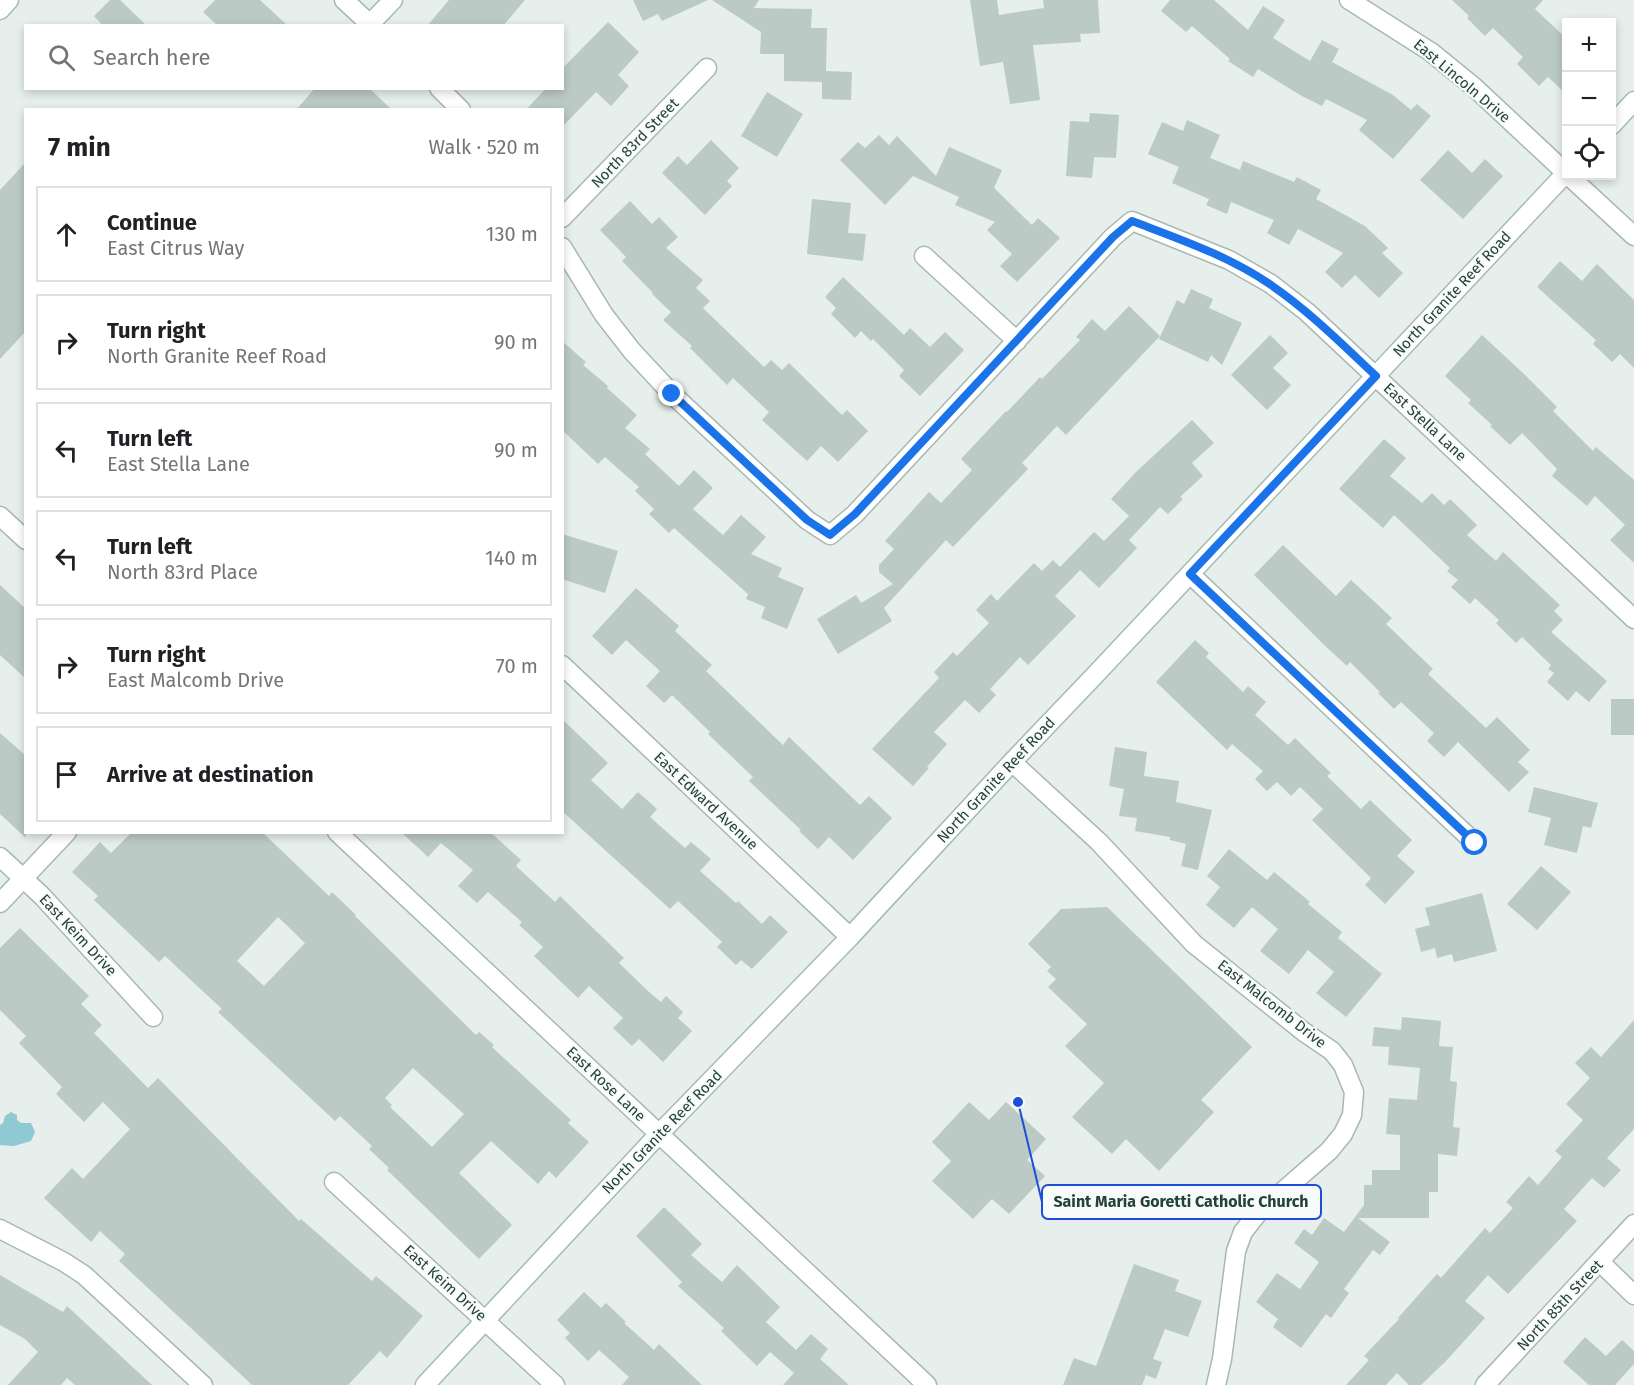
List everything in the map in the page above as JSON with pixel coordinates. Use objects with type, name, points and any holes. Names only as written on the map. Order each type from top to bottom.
[{"type":"street","points":[[0,10],[9,0]]},
{"type":"street","points":[[344,0],[370,24]]},
{"type":"street","points":[[372,24],[393,0]]},
{"type":"street","name":"East Lincoln Drive","points":[[1349,0],[1431,52],[1474,87],[1562,168]]},
{"type":"street","name":"North 83rd Street","points":[[564,216],[707,68]]},
{"type":"street","points":[[441,90],[459,108]]},
{"type":"street","points":[[1616,121],[1634,102]]},
{"type":"street","name":"North Granite Reef Road","points":[[425,1385],[659,1134],[850,937],[1012,762],[1562,180]]},
{"type":"street","name":"East Lincoln Drive","points":[[1574,180],[1634,236]]},
{"type":"street","name":"East Stella Lane","points":[[1017,340],[1113,237],[1132,221],[1229,260],[1270,284],[1307,312],[1634,619]]},
{"type":"street","points":[[564,250],[604,315],[632,351],[672,394],[807,520],[830,535],[855,514],[1017,340],[924,256]]},
{"type":"street","points":[[0,516],[24,538]]},
{"type":"street","points":[[1190,574],[1475,843]]},
{"type":"street","name":"East Edward Avenue","points":[[564,667],[850,937]]},
{"type":"street","name":"East Malcomb Drive","points":[[1012,762],[1099,842],[1194,944],[1304,1032],[1332,1051],[1343,1065],[1354,1092],[1353,1115],[1343,1134],[1329,1151],[1258,1212],[1242,1232],[1236,1251],[1222,1359],[1216,1385]]},
{"type":"street","points":[[0,903],[64,834]]},
{"type":"street","name":"East Rose Lane","points":[[339,834],[927,1385]]},
{"type":"street","name":"East Keim Drive","points":[[0,857],[42,896],[153,1017]]},
{"type":"street","name":"East Keim Drive","points":[[334,1182],[555,1385]]},
{"type":"street","name":"North 85th Street","points":[[1485,1385],[1634,1224]]},
{"type":"street","points":[[0,1229],[84,1275],[203,1385]]},
{"type":"street","points":[[1600,1262],[1634,1295]]},
{"type":"water","points":[[11,1112],[17,1115],[17,1120],[21,1123],[31,1123],[35,1132],[31,1141],[14,1146],[0,1145],[0,1125],[5,1116]]},
{"type":"building","points":[[110,0],[120,0],[145,24],[101,24],[94,16]]},
{"type":"building","points":[[215,0],[260,0],[286,24],[216,24],[203,12]]},
{"type":"building","points":[[449,0],[525,0],[505,24],[429,24]]},
{"type":"building","points":[[633,0],[708,0],[662,21],[658,14],[643,21]]},
{"type":"building","points":[[712,0],[759,0],[754,8],[812,9],[811,28],[827,28],[826,71],[852,72],[851,100],[822,99],[822,82],[784,81],[784,54],[760,54],[761,32]]},
{"type":"building","points":[[970,0],[997,0],[999,15],[1044,8],[1043,0],[1098,0],[1100,33],[1080,34],[1081,42],[1033,45],[1040,100],[1010,104],[1003,62],[980,66]]},
{"type":"building","points":[[1170,0],[1214,0],[1248,30],[1263,6],[1285,20],[1273,38],[1310,61],[1322,40],[1339,49],[1332,62],[1393,95],[1411,110],[1417,104],[1431,116],[1393,159],[1359,130],[1367,120],[1326,99],[1322,106],[1258,69],[1253,77],[1228,61],[1230,59],[1192,26],[1186,32],[1161,11]]},
{"type":"building","points":[[1452,0],[1543,0],[1535,9],[1562,34],[1562,90],[1548,77],[1539,86],[1517,64],[1523,57],[1493,28],[1485,36],[1467,18],[1469,16]]},
{"type":"building","points":[[608,22],[639,52],[618,75],[629,86],[611,106],[596,92],[564,125],[564,108],[528,108],[544,90],[564,90],[564,67]]},
{"type":"building","points":[[313,90],[371,90],[390,108],[298,108]]},
{"type":"building","points":[[767,92],[803,114],[777,157],[741,136]]},
{"type":"building","points":[[1090,113],[1119,115],[1116,158],[1094,157],[1092,178],[1066,176],[1070,121],[1089,122]]},
{"type":"building","points":[[1187,120],[1220,135],[1210,158],[1240,170],[1243,161],[1294,182],[1297,177],[1321,190],[1316,199],[1365,226],[1388,248],[1382,253],[1403,273],[1379,298],[1355,275],[1342,288],[1325,272],[1343,253],[1298,229],[1289,245],[1267,233],[1274,220],[1231,202],[1227,214],[1206,205],[1209,199],[1172,183],[1179,167],[1148,154],[1162,122],[1183,131]]},
{"type":"building","points":[[879,135],[889,145],[897,136],[936,176],[949,147],[1002,170],[994,188],[1032,225],[1038,218],[1060,238],[1017,282],[1000,266],[1012,254],[987,230],[995,222],[955,205],[959,197],[913,176],[885,205],[840,160],[858,142],[865,148]]},
{"type":"building","points":[[711,140],[739,168],[727,181],[732,186],[705,215],[662,173],[678,156],[687,165]]},
{"type":"building","points":[[1448,150],[1472,173],[1485,159],[1503,176],[1463,219],[1420,180]]},
{"type":"building","points":[[24,164],[24,333],[0,359],[0,190]]},
{"type":"building","points":[[812,199],[851,203],[848,233],[866,234],[863,261],[807,254]]},
{"type":"building","points":[[630,201],[652,224],[659,217],[678,237],[666,248],[703,280],[696,288],[710,301],[703,308],[764,367],[771,360],[782,370],[789,363],[842,415],[847,410],[868,431],[838,462],[821,446],[807,461],[762,420],[769,412],[733,378],[727,385],[690,348],[692,346],[663,320],[671,312],[622,261],[626,257],[600,230]]},
{"type":"building","points":[[1560,261],[1582,281],[1597,264],[1634,300],[1634,368],[1620,354],[1612,362],[1593,344],[1596,340],[1537,287]]},
{"type":"building","points":[[843,277],[904,335],[910,328],[930,347],[945,332],[964,350],[920,396],[899,376],[904,370],[873,339],[871,341],[861,331],[855,338],[831,314],[836,308],[825,297]]},
{"type":"building","points":[[1191,289],[1213,299],[1209,308],[1242,323],[1222,365],[1211,355],[1208,362],[1159,339],[1177,300],[1184,304]]},
{"type":"building","points":[[1129,306],[1160,336],[1066,435],[1057,426],[1022,463],[1028,469],[953,547],[946,540],[884,608],[892,621],[838,654],[817,619],[856,595],[861,603],[893,584],[879,572],[879,565],[894,549],[885,541],[929,492],[941,503],[972,470],[961,459],[1040,377],[1042,379],[1080,340],[1076,337],[1092,319],[1105,331]]},
{"type":"building","points":[[1270,335],[1288,353],[1273,368],[1291,385],[1267,410],[1231,375]]},
{"type":"building","points":[[1482,335],[1557,407],[1553,411],[1593,451],[1596,447],[1634,480],[1634,563],[1610,540],[1625,525],[1595,496],[1587,506],[1552,476],[1557,469],[1522,433],[1510,445],[1468,403],[1471,400],[1445,376]]},
{"type":"building","points":[[564,343],[586,362],[583,365],[637,415],[625,428],[650,449],[645,454],[679,486],[694,470],[713,488],[693,509],[723,535],[741,515],[766,537],[751,554],[782,568],[778,577],[804,588],[787,629],[761,618],[765,607],[746,599],[748,594],[674,528],[669,533],[649,514],[654,509],[635,491],[639,487],[605,457],[598,464],[564,432]]},
{"type":"building","points":[[1192,420],[1214,443],[1192,463],[1203,476],[1180,497],[1183,499],[1168,514],[1160,507],[1129,540],[1137,548],[1099,588],[1080,570],[1055,596],[1076,616],[1028,665],[1020,657],[990,689],[996,695],[979,713],[965,700],[934,732],[947,744],[913,786],[872,749],[939,678],[934,672],[953,652],[957,656],[989,623],[976,610],[991,594],[997,601],[1034,563],[1042,571],[1053,560],[1060,567],[1094,532],[1104,541],[1129,516],[1111,499],[1136,472]]},
{"type":"building","points":[[1384,439],[1406,458],[1390,476],[1422,503],[1432,493],[1444,505],[1450,499],[1477,525],[1467,535],[1496,561],[1503,552],[1560,605],[1554,611],[1563,620],[1551,632],[1607,681],[1589,702],[1576,691],[1568,701],[1547,682],[1554,673],[1548,669],[1551,665],[1522,637],[1516,643],[1496,623],[1499,620],[1475,598],[1470,604],[1451,587],[1458,580],[1447,571],[1450,568],[1394,515],[1383,528],[1339,489]]},
{"type":"building","points":[[564,535],[618,551],[605,593],[564,580]]},
{"type":"building","points":[[1283,545],[1336,596],[1351,580],[1392,618],[1386,624],[1433,669],[1428,674],[1486,728],[1497,717],[1530,750],[1518,762],[1529,772],[1509,792],[1458,742],[1444,757],[1427,741],[1434,733],[1401,702],[1394,709],[1350,662],[1347,666],[1254,575]]},
{"type":"building","points":[[0,585],[24,607],[24,677],[0,655]]},
{"type":"building","points":[[636,588],[679,626],[675,631],[712,665],[706,671],[783,745],[789,737],[860,805],[869,796],[892,818],[853,860],[829,837],[818,849],[749,781],[753,777],[672,695],[664,703],[646,686],[660,671],[626,640],[612,655],[592,636]]},
{"type":"building","points":[[1195,640],[1209,653],[1206,657],[1243,692],[1248,686],[1266,702],[1255,715],[1288,745],[1295,738],[1331,773],[1327,776],[1361,809],[1370,800],[1412,840],[1397,856],[1415,872],[1385,904],[1365,885],[1371,878],[1312,820],[1323,809],[1300,787],[1291,796],[1277,782],[1267,791],[1255,779],[1263,771],[1232,744],[1227,750],[1156,682]]},
{"type":"building","points":[[1611,699],[1634,699],[1634,735],[1611,735]]},
{"type":"building","points":[[564,721],[608,763],[591,780],[622,809],[638,792],[657,809],[650,817],[685,848],[691,842],[711,859],[700,871],[736,903],[738,901],[762,924],[770,915],[788,932],[752,969],[741,960],[736,965],[717,947],[722,942],[678,901],[670,909],[564,813]]},
{"type":"building","points":[[0,733],[24,754],[24,834],[26,838],[0,814]]},
{"type":"building","points":[[1115,747],[1147,752],[1144,776],[1179,781],[1176,802],[1212,810],[1198,870],[1181,866],[1186,844],[1170,840],[1170,837],[1135,831],[1137,818],[1119,816],[1124,789],[1109,786]]},
{"type":"building","points":[[1534,787],[1598,803],[1591,828],[1583,826],[1577,853],[1544,845],[1551,818],[1528,812]]},
{"type":"building","points":[[130,834],[264,834],[329,896],[332,892],[476,1035],[479,1032],[494,1045],[492,1047],[571,1120],[568,1123],[589,1142],[556,1178],[549,1171],[538,1184],[491,1141],[459,1173],[512,1225],[479,1259],[387,1170],[389,1168],[369,1149],[372,1146],[340,1116],[335,1121],[218,1012],[222,1009],[165,956],[159,962],[94,900],[98,896],[72,872],[100,842],[111,853]],"holes":[[[278,917],[305,943],[264,986],[237,961]],[[413,1068],[464,1114],[432,1147],[390,1107],[392,1105],[385,1098]]]},
{"type":"building","points":[[403,834],[492,834],[521,860],[516,866],[555,902],[560,896],[624,958],[619,963],[648,991],[661,1002],[666,996],[683,1012],[678,1018],[692,1031],[663,1062],[639,1039],[632,1046],[613,1028],[623,1018],[589,986],[578,998],[534,956],[543,947],[519,925],[522,922],[488,892],[477,903],[458,886],[473,870],[441,843],[428,857]]},
{"type":"building","points":[[1229,849],[1267,880],[1274,872],[1342,932],[1338,938],[1382,974],[1346,1017],[1316,993],[1334,972],[1308,950],[1289,974],[1260,951],[1278,929],[1252,907],[1234,928],[1206,905],[1220,887],[1207,876]]},
{"type":"building","points":[[1541,866],[1571,892],[1537,930],[1507,904]]},
{"type":"building","points":[[1482,893],[1497,951],[1454,962],[1452,954],[1437,958],[1435,948],[1421,952],[1415,929],[1430,925],[1425,908]]},
{"type":"building","points":[[1107,907],[1252,1047],[1201,1100],[1214,1112],[1159,1171],[1126,1139],[1112,1154],[1072,1117],[1104,1083],[1065,1046],[1087,1024],[1048,987],[1056,979],[1047,971],[1051,967],[1028,944],[1061,909]]},
{"type":"building","points":[[20,928],[89,996],[81,1004],[102,1025],[94,1033],[148,1088],[158,1078],[299,1221],[301,1219],[372,1281],[376,1276],[423,1316],[387,1358],[380,1351],[348,1385],[252,1385],[119,1261],[125,1254],[100,1231],[91,1242],[44,1198],[72,1168],[83,1179],[130,1129],[103,1102],[84,1122],[56,1094],[62,1087],[19,1043],[26,1036],[0,1010],[0,948]]},
{"type":"building","points":[[1402,1017],[1441,1021],[1439,1046],[1453,1047],[1450,1081],[1457,1082],[1453,1127],[1460,1128],[1457,1156],[1438,1154],[1438,1192],[1429,1192],[1429,1218],[1358,1218],[1390,1242],[1380,1255],[1373,1250],[1344,1289],[1349,1293],[1331,1318],[1326,1314],[1301,1348],[1273,1327],[1278,1319],[1256,1302],[1277,1273],[1300,1289],[1319,1262],[1294,1243],[1304,1229],[1312,1235],[1324,1218],[1344,1232],[1364,1205],[1364,1185],[1372,1185],[1372,1170],[1400,1170],[1400,1135],[1386,1134],[1389,1098],[1417,1100],[1420,1068],[1388,1065],[1389,1047],[1372,1046],[1374,1027],[1401,1030]]},
{"type":"building","points":[[1634,1020],[1634,1129],[1607,1158],[1621,1170],[1604,1188],[1592,1178],[1564,1209],[1577,1221],[1508,1294],[1488,1275],[1465,1301],[1485,1318],[1421,1385],[1409,1385],[1397,1373],[1386,1385],[1346,1385],[1369,1360],[1364,1356],[1437,1274],[1441,1278],[1485,1228],[1490,1233],[1513,1208],[1506,1202],[1529,1176],[1538,1185],[1562,1157],[1555,1151],[1583,1120],[1566,1104],[1590,1078],[1575,1063],[1591,1047],[1601,1057]]},
{"type":"building","points":[[969,1102],[989,1120],[1006,1102],[1046,1139],[1027,1160],[1045,1176],[1009,1214],[992,1199],[973,1219],[932,1181],[951,1161],[932,1142]]},
{"type":"building","points":[[664,1207],[702,1244],[691,1255],[722,1282],[737,1265],[780,1307],[766,1322],[796,1350],[811,1334],[828,1349],[820,1359],[849,1385],[783,1385],[794,1373],[770,1352],[757,1366],[721,1331],[724,1328],[678,1286],[682,1282],[636,1236]]},
{"type":"building","points":[[1134,1264],[1179,1280],[1175,1291],[1202,1301],[1188,1337],[1165,1329],[1153,1359],[1162,1362],[1156,1379],[1146,1375],[1142,1385],[1063,1385],[1074,1358],[1096,1366]]},
{"type":"building","points":[[0,1275],[63,1312],[67,1306],[152,1385],[75,1385],[67,1378],[61,1385],[8,1385],[38,1352],[25,1339],[0,1325]]},
{"type":"building","points":[[584,1292],[601,1308],[606,1303],[654,1350],[659,1344],[702,1385],[622,1385],[629,1377],[599,1350],[588,1361],[565,1338],[570,1333],[557,1320]]},
{"type":"building","points":[[1585,1337],[1606,1356],[1622,1340],[1634,1351],[1634,1364],[1615,1385],[1589,1385],[1563,1362]]},
{"type":"place","name":"Saint Maria Goretti Catholic Church","points":[[1018,1102]]},
{"type":"route","points":[[672,394],[807,520],[830,535],[855,514],[1113,237],[1132,221],[1229,260],[1270,284],[1307,312],[1376,376],[1190,574],[1475,843]]}]
